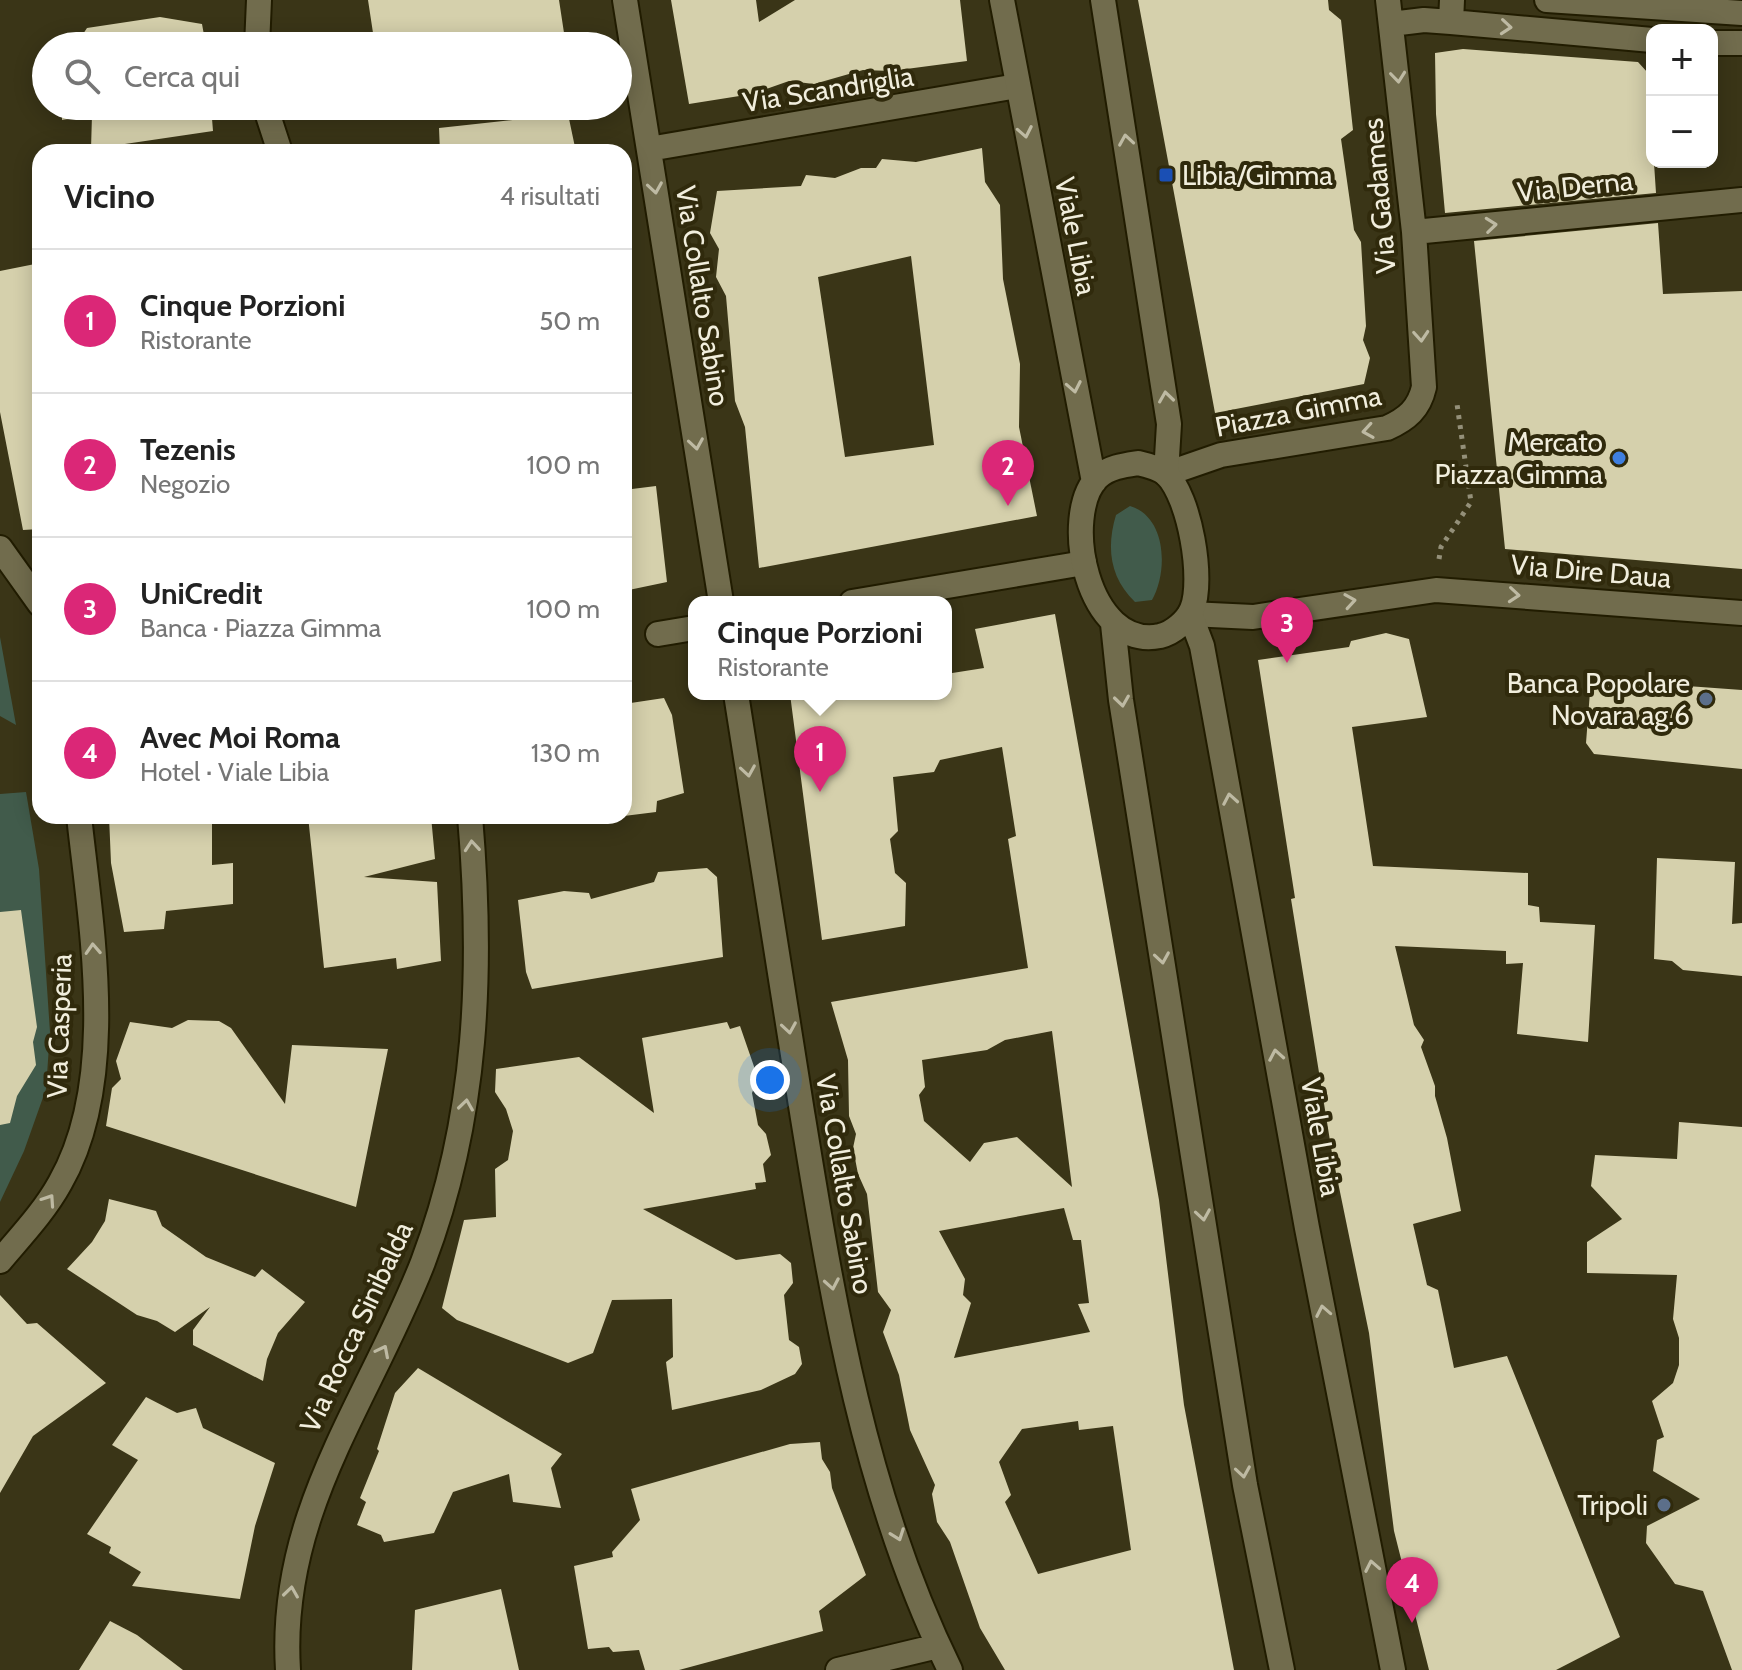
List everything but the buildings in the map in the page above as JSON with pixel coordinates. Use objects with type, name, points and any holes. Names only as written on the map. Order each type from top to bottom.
[{"type":"street","points":[[258,32],[259,0]]},
{"type":"street","name":"Via Collalto Sabino","points":[[625,0],[630,32]]},
{"type":"street","name":"Viale Libia","points":[[1002,0],[1094,482]]},
{"type":"street","points":[[1103,0],[1169,424],[1166,474],[1183,505],[1193,548],[1197,593],[1190,614],[1167,634],[1150,637],[1127,633],[1113,624],[1099,604],[1084,563],[1084,519],[1094,482],[1102,474],[1125,464],[1149,465],[1166,474]]},
{"type":"street","points":[[1547,0],[1742,13]]},
{"type":"street","points":[[1390,12],[1452,11],[1646,39]]},
{"type":"street","name":"Via Gadames","points":[[1390,12],[1414,232],[1424,387]]},
{"type":"street","name":"Via Collalto Sabino","points":[[632,43],[720,596]]},
{"type":"street","points":[[1718,43],[1742,43]]},
{"type":"street","name":"Via Scandriglia","points":[[649,149],[1017,86]]},
{"type":"street","points":[[270,120],[277,144]]},
{"type":"street","name":"Via Derna","points":[[1414,232],[1742,200]]},
{"type":"street","name":"Piazza Gimma","points":[[1166,474],[1221,455],[1387,428],[1414,411],[1424,387]]},
{"type":"street","points":[[0,548],[32,593]]},
{"type":"street","points":[[888,596],[1084,563]]},
{"type":"street","points":[[1190,614],[1253,617],[1436,579]]},
{"type":"street","name":"Via Dire Daua","points":[[1436,579],[1742,613]]},
{"type":"street","name":"Viale Libia","points":[[1190,614],[1202,646],[1307,1228],[1393,1670]]},
{"type":"street","points":[[1113,624],[1121,700],[1245,1485],[1282,1670]]},
{"type":"street","points":[[658,634],[688,629]]},
{"type":"street","name":"Via Collalto Sabino","points":[[737,700],[816,1195],[850,1381],[878,1481],[938,1646],[950,1670]]},
{"type":"street","name":"Via Casperia","points":[[0,1261],[60,1182],[76,1148],[86,1113],[95,1011],[93,943],[80,824]]},
{"type":"street","name":"Via Rocca Sinibalda","points":[[288,1670],[290,1601],[312,1502],[335,1444],[408,1297],[437,1221],[458,1149],[469,1084],[477,985],[470,824]]},
{"type":"street","points":[[838,1670],[938,1646]]},
{"type":"path","points":[[1436,579],[1441,547],[1471,502],[1455,392]]},
{"type":"green space","points":[[1130,506],[1151,521],[1161,547],[1161,575],[1152,600],[1135,602],[1120,583],[1112,562],[1111,539],[1116,515]]},
{"type":"green space","points":[[0,637],[16,725],[0,716]]},
{"type":"green space","points":[[26,792],[39,869],[50,1032],[46,1089],[24,1151],[0,1202],[0,794]]},
{"type":"place","name":"Libia/Gimma","points":[[1166,175]]},
{"type":"place","name":"Mercato Piazza Gimma","points":[[1619,458]]},
{"type":"place","name":"Tezenis","points":[[1008,506]]},
{"type":"place","name":"UniCredit","points":[[1287,663]]},
{"type":"place","name":"Banca Popolare Novara ag.6","points":[[1706,699]]},
{"type":"place","name":"Cinque Porzioni","points":[[820,792]]},
{"type":"place","name":"Tripoli","points":[[1664,1505]]},
{"type":"place","name":"Avec Moi Roma","points":[[1412,1623]]}]
